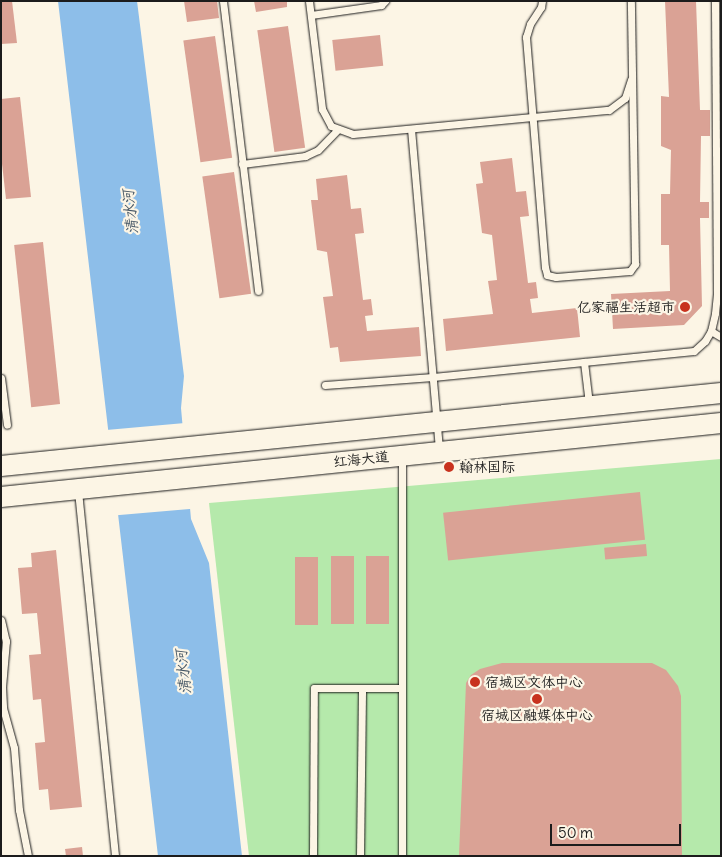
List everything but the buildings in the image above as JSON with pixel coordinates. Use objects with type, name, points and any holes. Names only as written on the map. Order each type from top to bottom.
[{"type":"main road","points":[[1,466],[721,392]]},
{"type":"main road","name":"红海大道","points":[[1,497],[721,423]]},
{"type":"lane","points":[[223,1],[258,291]]},
{"type":"lane","points":[[309,1],[322,109],[331,126],[353,134],[609,110],[625,98],[633,74]]},
{"type":"lane","points":[[311,16],[381,6],[385,1]]},
{"type":"lane","points":[[542,1],[541,7],[530,24],[526,37],[547,275],[556,277],[630,271],[635,264],[631,1]]},
{"type":"lane","points":[[325,385],[432,377],[694,351],[705,341],[711,331],[717,293],[715,1]]},
{"type":"lane","points":[[242,164],[305,156],[318,150],[338,129]]},
{"type":"lane","points":[[411,129],[439,452]]},
{"type":"lane","points":[[711,331],[721,337]]},
{"type":"lane","points":[[584,362],[589,406]]},
{"type":"lane","points":[[1,378],[7,425]]},
{"type":"lane","points":[[402,455],[402,856]]},
{"type":"lane","points":[[78,488],[116,856]]},
{"type":"lane","points":[[1,620],[6,641],[2,687],[3,708],[14,748],[18,810],[28,856]]},
{"type":"lane","points":[[313,856],[314,688],[402,688]]},
{"type":"lane","points":[[360,856],[362,688]]},
{"type":"green space","name":"宿城区文体中心","points":[[721,459],[721,856],[249,856],[209,503]]},
{"type":"water","name":"清水河","points":[[58,1],[137,1],[184,376],[181,408],[191,519],[209,563],[242,856],[158,856]]},
{"type":"pier","points":[[185,423],[192,509],[114,516],[106,430]]},
{"type":"place","name":"亿家福生活超市","points":[[685,307]]},
{"type":"place","name":"翰林国际","points":[[449,467]]},
{"type":"place","name":"宿城区文体中心","points":[[475,682]]},
{"type":"place","name":"宿城区融媒体中心","points":[[537,699]]}]
